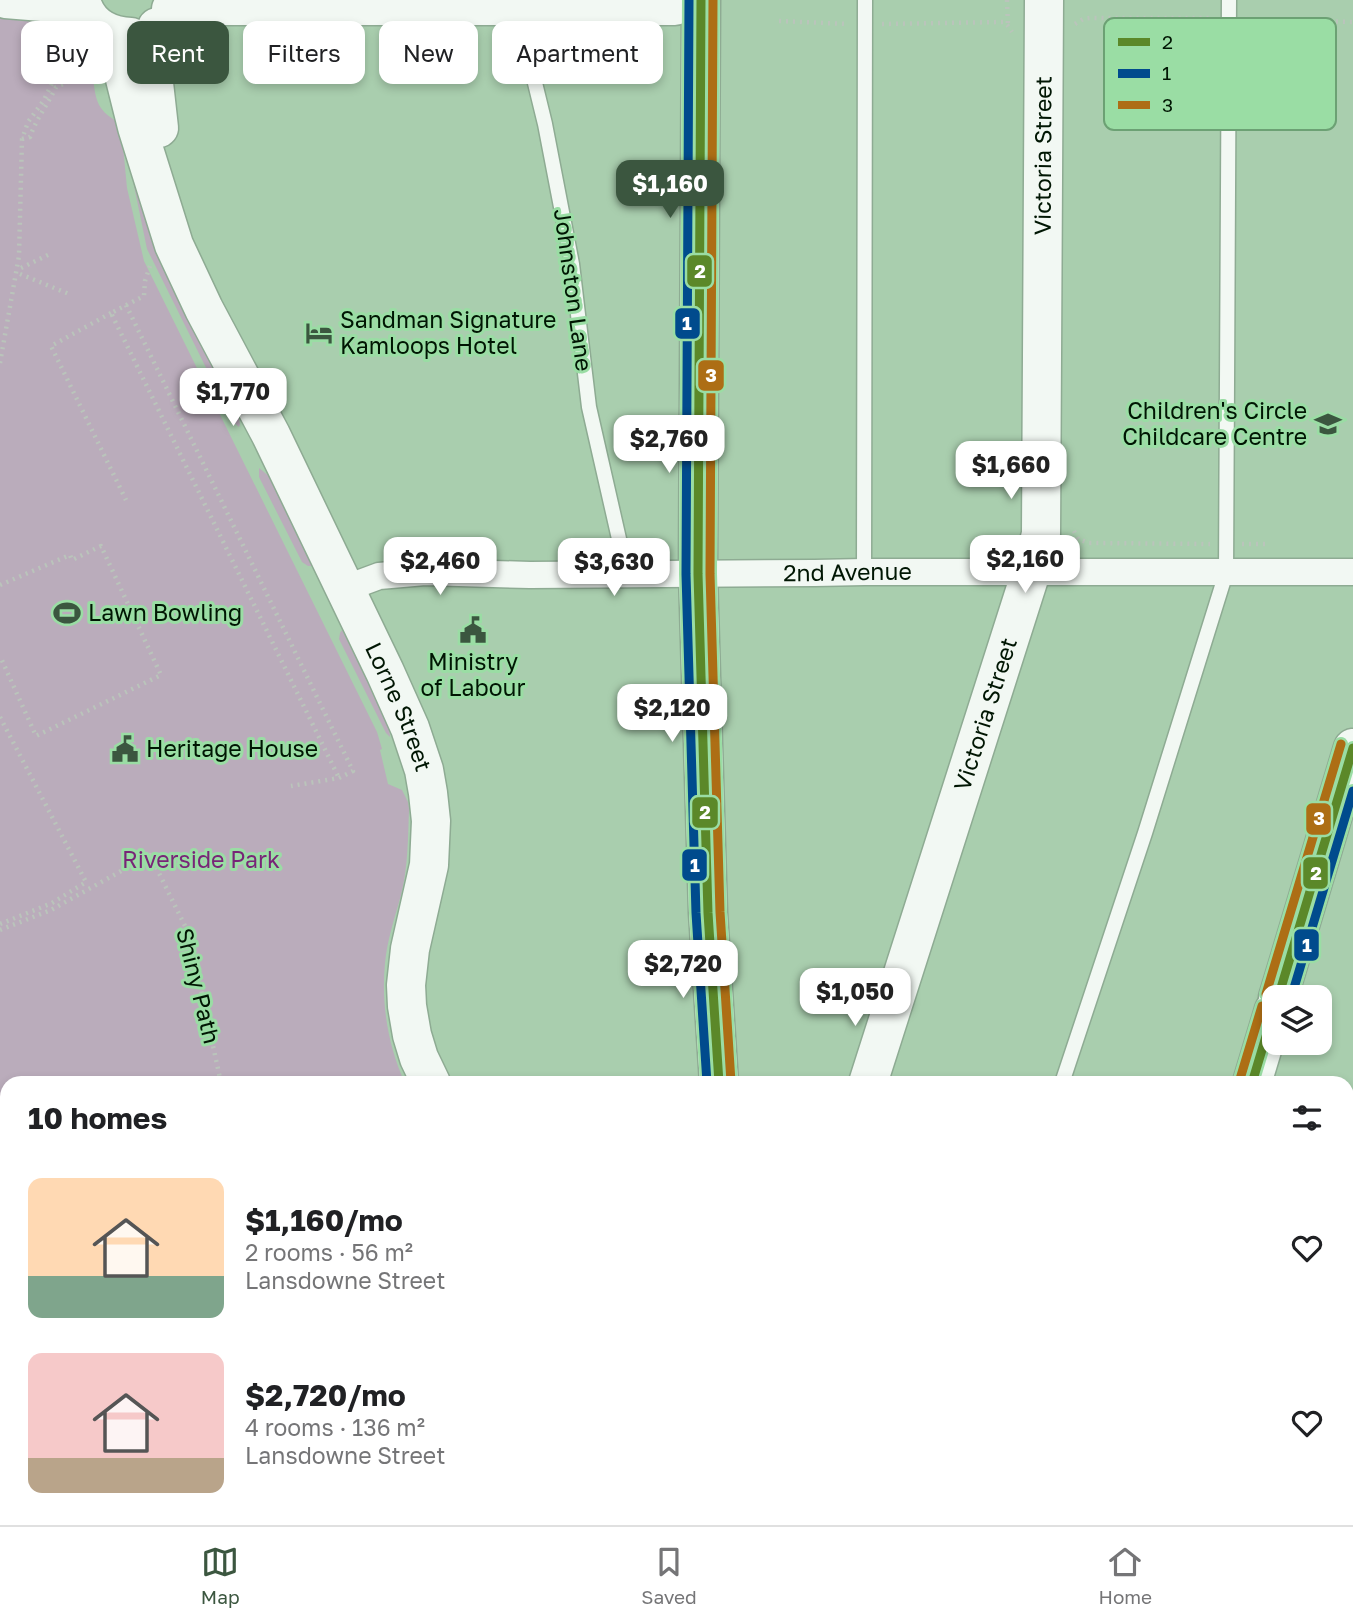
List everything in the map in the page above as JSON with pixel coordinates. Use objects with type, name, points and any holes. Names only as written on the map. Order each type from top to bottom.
[{"type":"street","points":[[9,4],[83,15],[119,36],[132,37],[145,34],[167,12],[195,6],[522,6],[573,3],[675,6],[685,0]]},
{"type":"street","points":[[701,0],[698,574],[708,913],[719,1076]]},
{"type":"street","name":"Victoria Street","points":[[870,1076],[1041,534],[1044,0]]},
{"type":"street","name":"Lorne Street","points":[[162,255],[152,65],[167,12]]},
{"type":"street","name":"Lorne Street","points":[[83,15],[122,67],[137,127],[162,255],[204,309],[271,435],[385,672],[410,728],[424,770],[431,821],[429,865],[410,949],[406,985],[412,1035],[428,1076]]},
{"type":"street","name":"2nd Avenue","points":[[344,589],[379,576],[411,573],[530,575],[1353,572]]},
{"type":"street","points":[[1282,985],[1353,748]]},
{"type":"street","points":[[1254,1076],[1262,1050]]},
{"type":"lane","points":[[864,572],[865,0]]},
{"type":"lane","points":[[1229,0],[1229,18]]},
{"type":"lane","name":"Johnston Lane","points":[[522,6],[526,46],[545,124],[572,264],[589,407],[627,574]]},
{"type":"lane","points":[[1064,1076],[1145,833],[1226,573],[1228,130]]},
{"type":"path","points":[[1007,0],[1008,26]]},
{"type":"path","points":[[0,363],[19,256],[22,139],[28,122],[51,87],[62,51],[55,26],[83,15]]},
{"type":"path","points":[[1073,27],[1077,21],[1083,19],[1104,19]]},
{"type":"path","points":[[779,22],[1003,22],[1012,33]]},
{"type":"path","points":[[50,254],[21,271],[69,294]]},
{"type":"path","points":[[126,500],[51,346],[144,296],[145,281],[162,255]]},
{"type":"path","points":[[126,305],[353,771],[339,778],[291,786]]},
{"type":"path","points":[[111,313],[339,778]]},
{"type":"path","points":[[1073,529],[1080,541],[1089,543],[1215,544]]},
{"type":"path","points":[[1071,548],[1077,537]]},
{"type":"path","points":[[0,585],[69,555],[72,560],[101,546],[162,676],[36,736],[0,656]]},
{"type":"path","points":[[131,691],[133,700]]},
{"type":"path","points":[[0,717],[86,882],[52,903],[0,924]]},
{"type":"path","name":"Shiny Path","points":[[0,930],[51,910],[150,855],[189,933],[220,1076]]},
{"type":"green space","name":"Riverside Park","points":[[0,14],[34,16],[35,21],[21,21],[21,84],[94,84],[101,108],[118,122],[127,188],[144,261],[377,732],[388,784],[402,790],[408,802],[405,874],[388,946],[384,978],[390,1040],[402,1076],[0,1076]]},
{"type":"green space","points":[[132,176],[238,414],[239,427],[233,422],[147,249]]},
{"type":"green space","points":[[259,468],[270,477],[314,566],[302,562],[259,477]]},
{"type":"green space","points":[[342,630],[389,725],[390,737],[339,639]]},
{"type":"transit line","name":"1","points":[[689,0],[686,574],[696,913],[707,1076]]},
{"type":"transit line","name":"2","points":[[701,0],[698,574],[708,913],[719,1076]]},
{"type":"transit line","name":"3","points":[[713,0],[710,574],[720,912],[731,1076]]},
{"type":"transit line","name":"3","points":[[1269,985],[1341,744]]},
{"type":"transit line","name":"2","points":[[1282,985],[1353,748]]},
{"type":"transit line","name":"1","points":[[1295,985],[1353,791]]},
{"type":"transit line","name":"3","points":[[1241,1076],[1262,1006]]},
{"type":"transit line","name":"2","points":[[1254,1076],[1262,1050]]},
{"type":"place","name":"Sandman Signature Kamloops Hotel","points":[[319,333]]},
{"type":"place","name":"Children's Circle Childcare Centre","points":[[1328,424]]},
{"type":"place","name":"Lawn Bowling","points":[[67,613]]},
{"type":"place","name":"Ministry of Labour","points":[[473,630]]},
{"type":"place","name":"Heritage House","points":[[125,749]]}]
